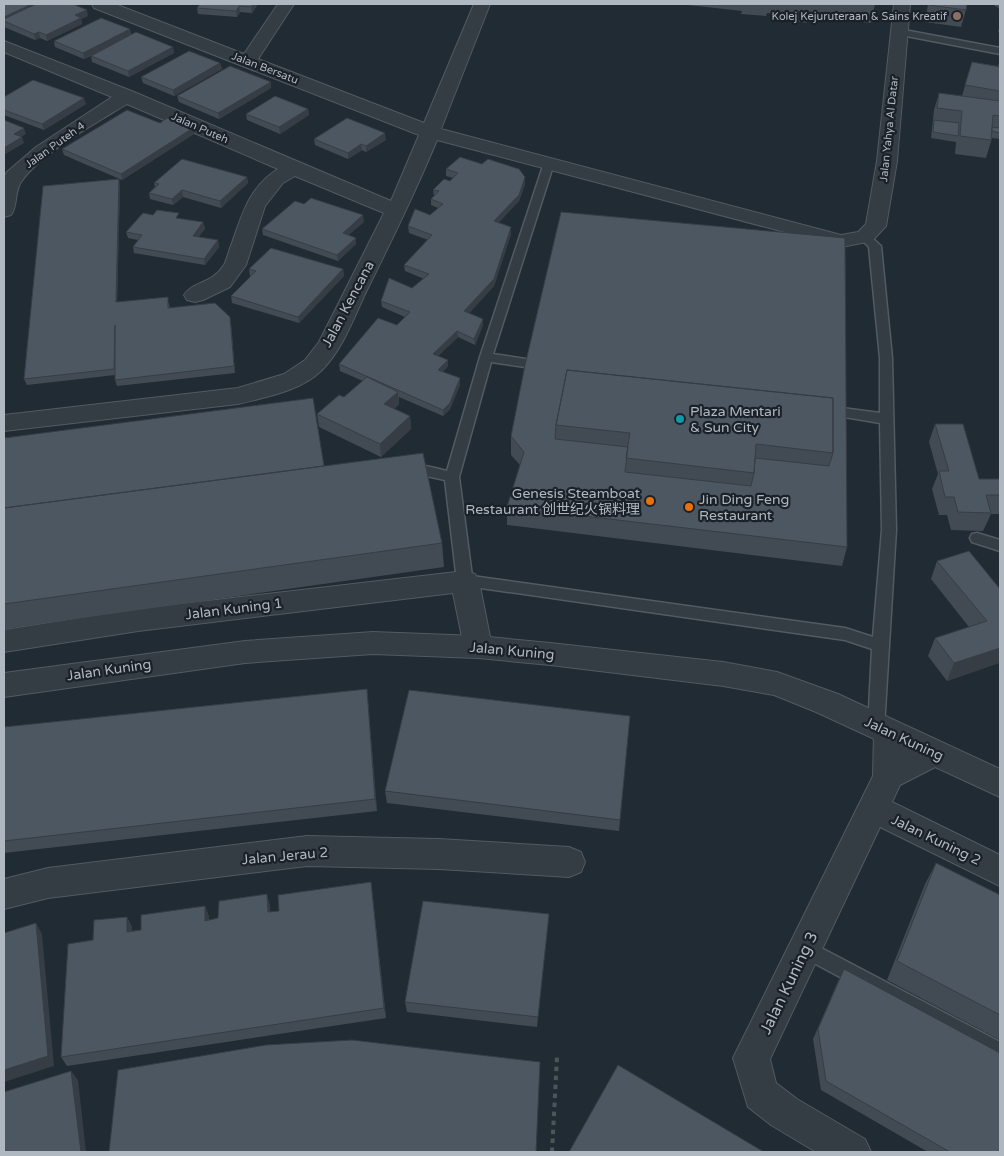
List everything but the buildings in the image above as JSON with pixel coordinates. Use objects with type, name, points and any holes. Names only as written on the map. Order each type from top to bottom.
[{"type":"street","name":"Jalan Bersatu","points":[[100,4],[430,132],[840,241],[859,239]]},
{"type":"street","points":[[248,61],[286,4]]},
{"type":"street","name":"Jalan Kencana","points":[[4,423],[238,396],[266,389],[292,379],[313,365],[329,344],[397,211],[482,4]]},
{"type":"street","name":"Jalan Yahya Al Datar","points":[[859,239],[876,226],[887,161],[902,4]]},
{"type":"street","name":"Jalan Puteh","points":[[4,46],[127,96],[292,169],[397,211]]},
{"type":"street","name":"Jalan Puteh 4","points":[[4,211],[8,187],[30,161],[56,141],[127,96]]},
{"type":"street","points":[[195,295],[222,282],[235,265],[255,205],[276,179],[292,169]]},
{"type":"street","points":[[465,580],[478,647]]},
{"type":"street","name":"Jalan Kuning 1","points":[[4,641],[138,620],[465,580]]},
{"type":"street","name":"Jalan Kuning","points":[[4,686],[82,673],[246,652],[374,643],[478,647],[669,668],[778,684],[827,703],[1000,784]]},
{"type":"street","name":"Jalan Kuning 3","points":[[852,1152],[784,1112],[761,1094],[751,1058],[889,776],[882,730]]},
{"type":"street","points":[[889,776],[934,753]]},
{"type":"street","name":"Jalan Kuning 2","points":[[872,808],[1000,871]]},
{"type":"street","name":"Jalan Jerau 2","points":[[4,894],[48,883],[307,851],[439,854],[568,862]]},
{"type":"lane","points":[[899,32],[1000,51]]},
{"type":"lane","points":[[549,163],[486,357],[452,477],[465,580],[845,634],[880,644]]},
{"type":"lane","points":[[859,239],[875,246],[886,358],[889,530],[880,644],[882,730]]},
{"type":"lane","points":[[486,357],[555,367]]},
{"type":"lane","points":[[819,408],[887,419]]},
{"type":"lane","points":[[393,472],[422,470],[452,477]]},
{"type":"lane","points":[[977,538],[1000,546]]},
{"type":"lane","points":[[806,949],[1000,1053]]},
{"type":"path","points":[[552,1152],[557,1057]]},
{"type":"place","name":"Kolej Kejuruteraan & Sains Kreatif","points":[[957,16]]},
{"type":"place","name":"Plaza Mentari & Sun City","points":[[680,419]]},
{"type":"place","name":"Genesis Steamboat Restaurant 创世纪火锅料理","points":[[650,501]]},
{"type":"place","name":"Jin Ding Feng Restaurant","points":[[689,507]]}]
